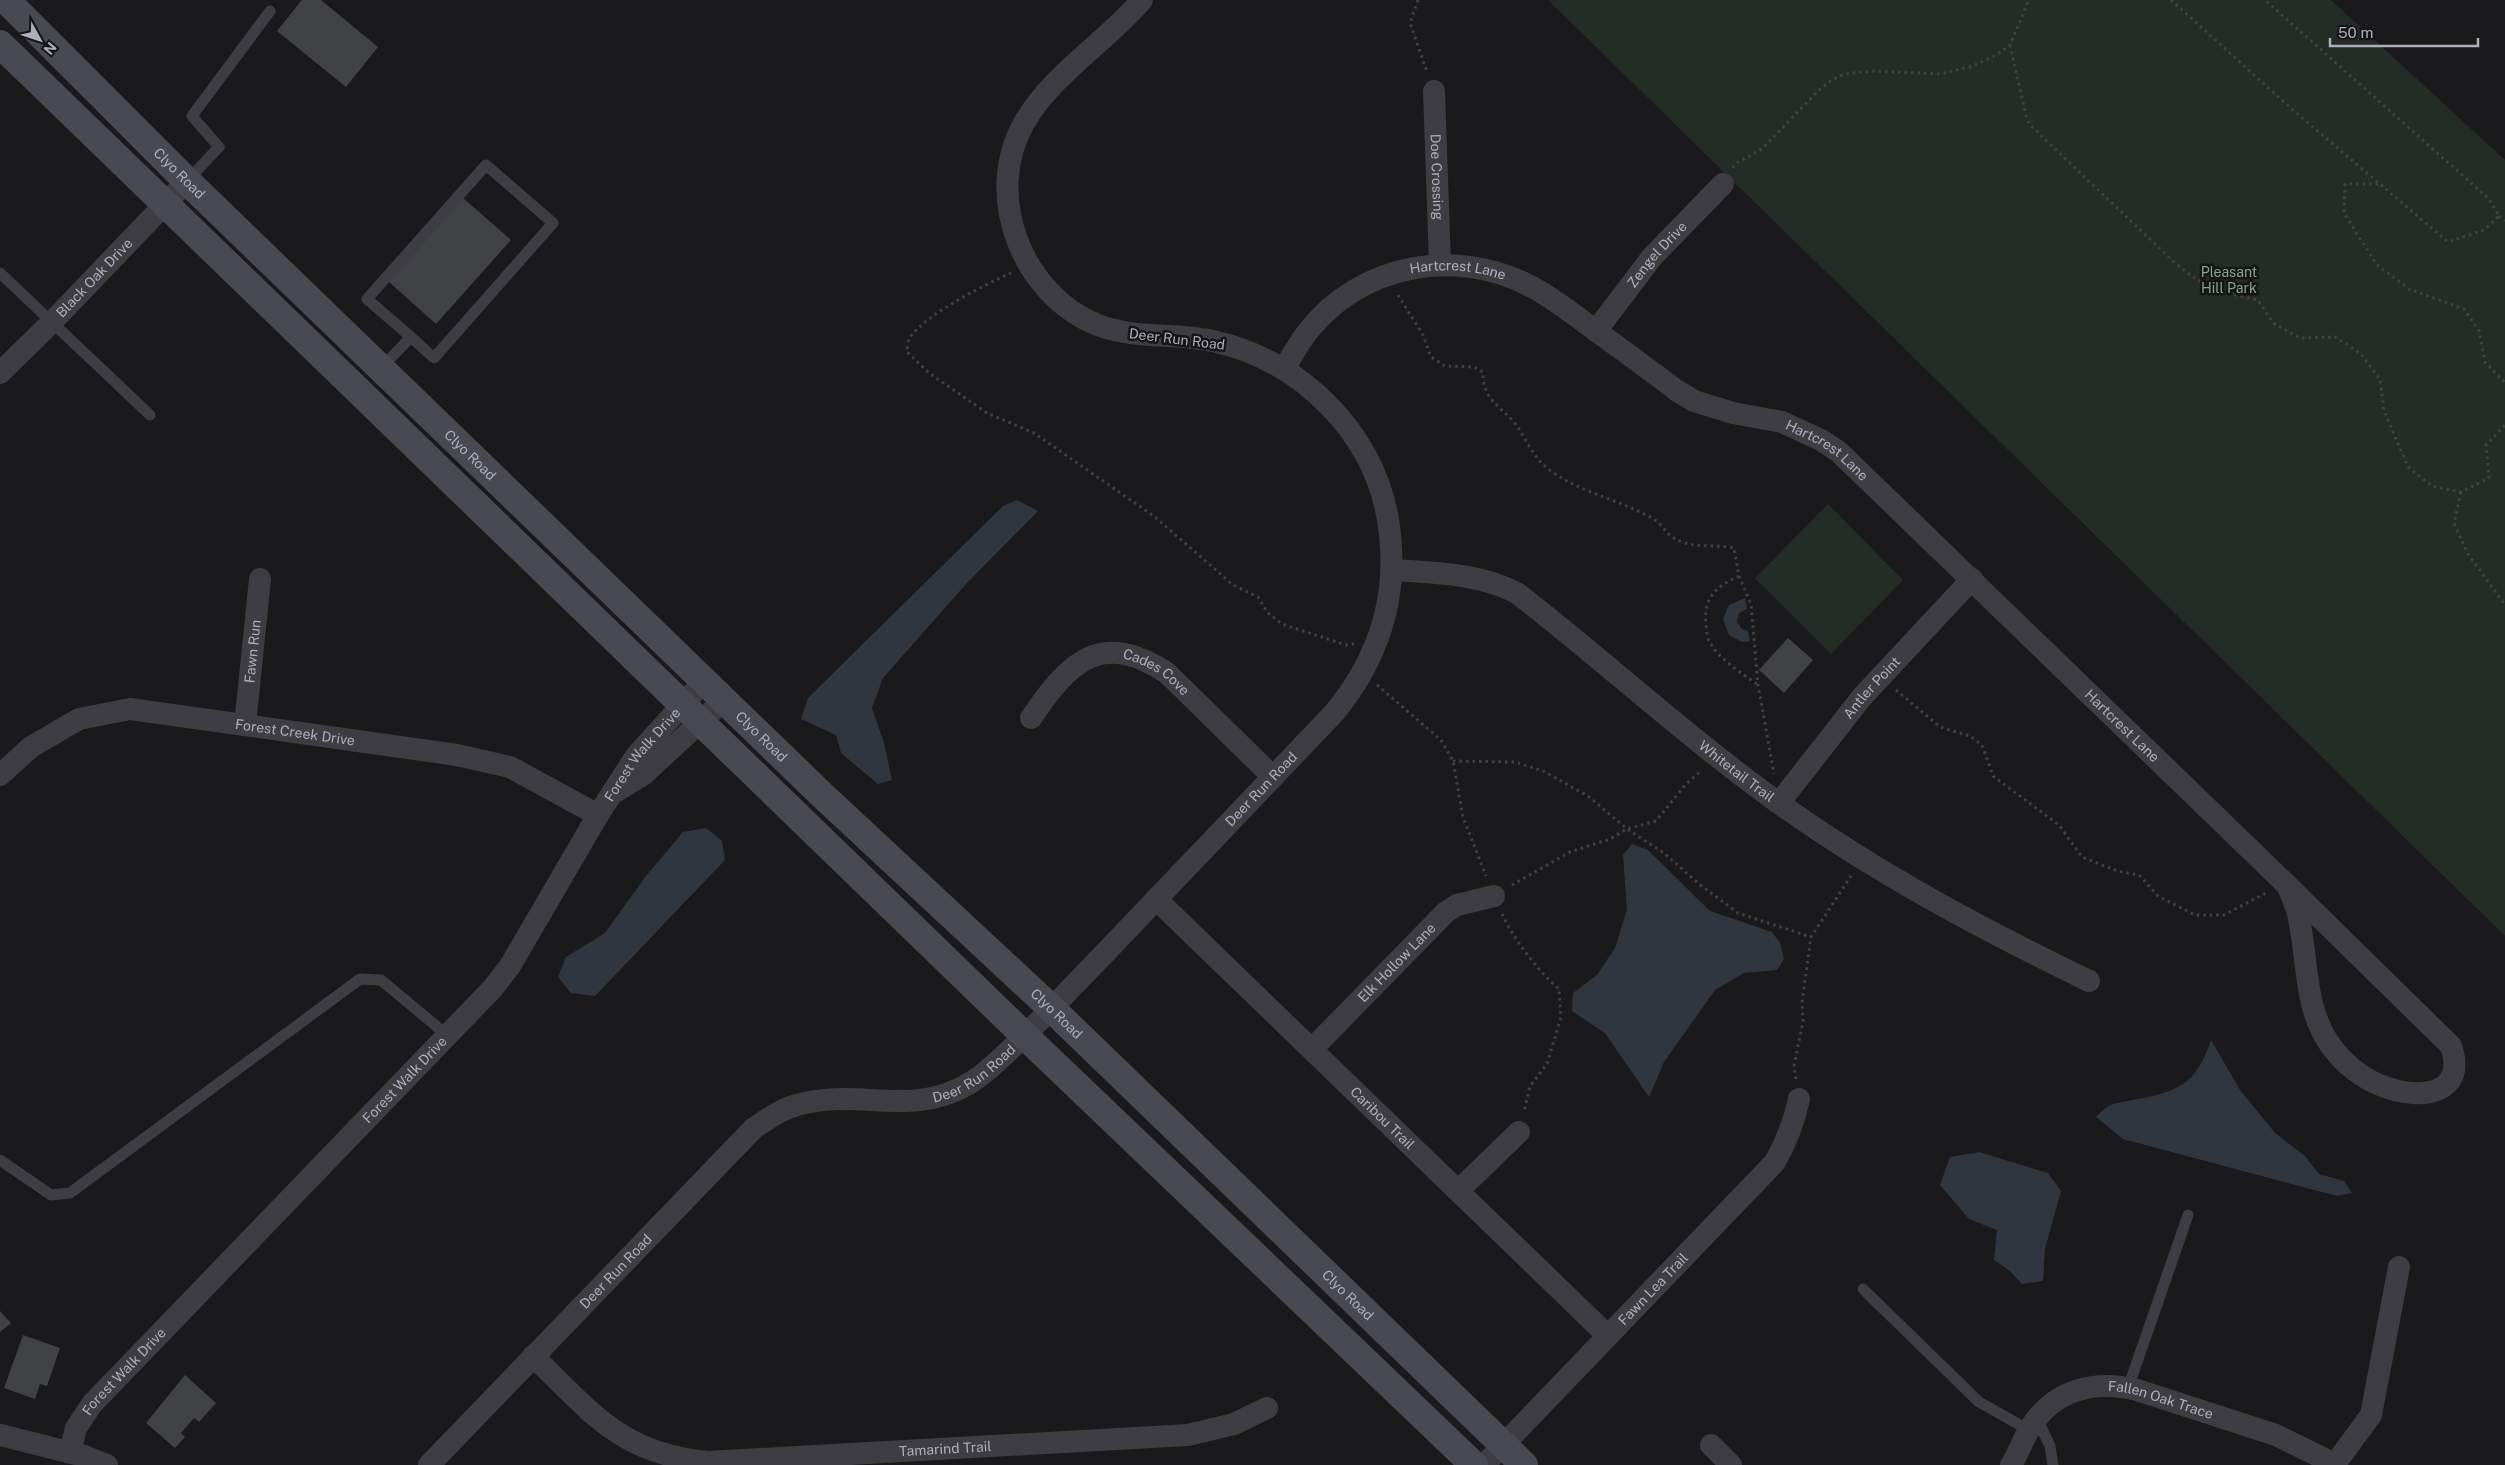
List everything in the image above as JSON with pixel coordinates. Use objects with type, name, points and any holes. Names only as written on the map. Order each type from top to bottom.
[{"type":"street","name":"Clyo Road","points":[[6,0],[187,180],[821,794],[1052,1009],[1524,1465]]},
{"type":"street","name":"Deer Run Road","points":[[428,1465],[741,1140],[779,1112],[796,1105],[821,1100],[849,1099],[908,1103],[942,1096],[971,1083],[992,1066],[1052,1009],[1335,712],[1364,673],[1377,643],[1387,610],[1392,570],[1386,508],[1380,486],[1360,445],[1334,410],[1312,390],[1284,369],[1246,350],[1216,341],[1120,332],[1096,324],[1077,314],[1057,300],[1044,287],[1029,266],[1015,238],[1009,214],[1007,190],[1009,168],[1022,125],[1035,105],[1052,86],[1142,0]]},
{"type":"street","points":[[0,44],[1024,1035],[1474,1465]]},
{"type":"street","name":"Doe Crossing","points":[[1434,91],[1440,264]]},
{"type":"street","name":"Black Oak Drive","points":[[0,373],[52,322],[187,180]]},
{"type":"street","name":"Zengel Drive","points":[[1596,331],[1652,257],[1723,184]]},
{"type":"street","name":"Hartcrest Lane","points":[[1284,369],[1308,331],[1331,308],[1358,289],[1388,275],[1417,267],[1440,264],[1458,265],[1505,275],[1528,284],[1555,301],[1676,390],[1694,401],[1734,414],[1782,422],[1821,440],[1833,448],[1972,580],[2288,885],[2451,1046],[2456,1059],[2455,1070],[2443,1088],[2430,1094],[2404,1092],[2384,1087],[2366,1078],[2346,1063],[2331,1047],[2314,1016],[2297,911],[2288,885]]},
{"type":"street","name":"Whitetail Trail","points":[[1392,570],[1468,576],[1501,585],[1517,593],[1779,804],[1866,862],[1984,930],[2089,981]]},
{"type":"street","name":"Fawn Run","points":[[245,725],[260,579]]},
{"type":"street","name":"Antler Point","points":[[1779,804],[1862,697],[1972,580]]},
{"type":"street","name":"Cades Cove","points":[[1031,718],[1054,684],[1068,670],[1098,654],[1131,655],[1151,663],[1167,674],[1273,777]]},
{"type":"street","name":"Forest Walk Drive","points":[[70,1452],[76,1428],[92,1404],[493,988],[510,966],[598,815],[636,756],[692,713],[705,680]]},
{"type":"street","points":[[692,713],[725,699]]},
{"type":"street","name":"Forest Creek Drive","points":[[0,776],[31,747],[79,719],[130,709],[456,755],[510,767],[598,815]]},
{"type":"street","name":"Elk Hollow Lane","points":[[1312,1049],[1446,912],[1457,905],[1494,896]]},
{"type":"street","name":"Caribou Trail","points":[[1156,899],[1608,1336]]},
{"type":"street","name":"Fawn Lea Trail","points":[[1484,1465],[1775,1162],[1786,1144],[1794,1123],[1799,1099]]},
{"type":"street","points":[[1459,1190],[1519,1132]]},
{"type":"street","points":[[2336,1464],[2371,1415],[2399,1267]]},
{"type":"street","name":"Tamarind Trail","points":[[533,1356],[607,1427],[625,1439],[662,1455],[708,1462],[1188,1435],[1234,1424],[1267,1408]]},
{"type":"street","name":"Fallen Oak Trace","points":[[2011,1465],[2033,1425],[2051,1404],[2081,1388],[2099,1385],[2128,1388],[2276,1435],[2336,1464]]},
{"type":"street","points":[[0,1435],[70,1452],[107,1465]]},
{"type":"street","points":[[1711,1445],[1731,1465]]},
{"type":"lane","points":[[187,180],[218,147],[192,116],[270,11]]},
{"type":"lane","points":[[486,165],[553,222],[434,358],[411,337],[367,299],[486,165]]},
{"type":"lane","points":[[0,273],[150,415]]},
{"type":"lane","points":[[382,367],[411,337]]},
{"type":"lane","points":[[0,1160],[51,1195],[70,1193],[360,979],[382,980],[448,1035]]},
{"type":"lane","points":[[2128,1388],[2188,1215]]},
{"type":"lane","points":[[1863,1289],[1978,1402],[2033,1425],[2050,1446],[2053,1465]]},
{"type":"path","points":[[1418,0],[1410,23],[1434,91]]},
{"type":"path","points":[[2029,0],[2010,45],[2027,120],[2032,127],[2198,282],[2225,293],[2258,300],[2273,323],[2300,338],[2335,337],[2360,353],[2380,379],[2384,411],[2408,467],[2432,486],[2461,492],[2489,478],[2486,445],[2505,425]]},
{"type":"path","points":[[2172,0],[2378,184],[2448,242],[2484,230],[2499,216]]},
{"type":"path","points":[[2264,0],[2489,199],[2499,216],[2505,221]]},
{"type":"path","points":[[1723,184],[1736,164],[1762,149],[1830,80],[1844,74],[1872,71],[1940,74],[1973,66],[2010,45]]},
{"type":"path","points":[[2378,184],[2345,184],[2344,213],[2348,220],[2377,265],[2409,289],[2464,309],[2479,331],[2485,362],[2505,383]]},
{"type":"path","points":[[1029,266],[990,282],[930,318],[909,338],[906,352],[930,374],[987,413],[1034,433],[1155,517],[1233,585],[1258,597],[1268,613],[1282,624],[1346,645],[1377,643]]},
{"type":"path","points":[[1398,295],[1423,335],[1431,358],[1445,366],[1474,367],[1483,372],[1483,383],[1498,408],[1513,422],[1544,465],[1565,481],[1594,491],[1656,520],[1674,539],[1699,545],[1717,544],[1734,548],[1739,576],[1751,604],[1758,686],[1779,804]]},
{"type":"path","points":[[2461,492],[2454,523],[2468,554],[2505,604]]},
{"type":"path","points":[[1739,576],[1724,582],[1710,596],[1705,615],[1708,640],[1723,658],[1758,686]]},
{"type":"path","points":[[1364,673],[1441,740],[1452,761],[1463,817],[1508,928],[1544,977],[1559,989],[1561,1017],[1547,1064],[1530,1086],[1519,1132]]},
{"type":"path","points":[[1880,677],[1940,726],[1970,736],[1982,745],[1993,776],[2059,825],[2082,857],[2117,871],[2139,875],[2158,896],[2195,915],[2224,915],[2254,897],[2288,885]]},
{"type":"path","points":[[1494,896],[1570,852],[1610,839],[1627,829],[1656,821],[1686,784],[1718,756]]},
{"type":"path","points":[[1452,761],[1515,762],[1543,771],[1588,796],[1627,829],[1664,853],[1699,884],[1738,913],[1811,937]]},
{"type":"path","points":[[1799,1099],[1794,1066],[1803,1021],[1802,1002],[1811,937],[1847,880],[1866,862]]},
{"type":"green space","name":"Pleasant Hill Park","points":[[1548,0],[2331,0],[2505,160],[2505,936]]},
{"type":"green space","points":[[1828,504],[1903,580],[1831,654],[1755,578]]},
{"type":"shaded area","points":[[1017,500],[1038,511],[966,584],[883,678],[872,708],[884,743],[892,780],[878,784],[841,753],[836,735],[801,719],[808,698],[1003,506]]},
{"type":"shaded area","points":[[1745,598],[1747,609],[1739,613],[1737,622],[1742,629],[1748,631],[1750,641],[1742,642],[1729,635],[1723,619],[1729,605]]},
{"type":"shaded area","points":[[706,828],[722,841],[725,860],[595,996],[571,993],[558,977],[566,957],[605,933],[646,876],[683,832]]},
{"type":"shaded area","points":[[1632,844],[1648,850],[1710,911],[1772,932],[1780,943],[1784,959],[1777,970],[1744,973],[1715,990],[1664,1062],[1649,1097],[1605,1033],[1572,1011],[1573,993],[1597,975],[1615,948],[1627,910],[1623,855]]},
{"type":"shaded area","points":[[2211,1040],[2240,1090],[2275,1133],[2305,1156],[2319,1174],[2344,1181],[2352,1193],[2337,1196],[2123,1139],[2096,1117],[2112,1104],[2162,1094],[2183,1084],[2192,1077],[2199,1067]]},
{"type":"shaded area","points":[[1979,1152],[2048,1173],[2061,1191],[2045,1249],[2043,1281],[2022,1284],[2010,1271],[1994,1260],[1997,1230],[1969,1219],[1940,1185],[1950,1157]]},
{"type":"building","points":[[302,0],[321,0],[378,47],[346,87],[277,31]]},
{"type":"building","points":[[462,197],[511,240],[436,324],[388,281]]},
{"type":"building","points":[[1788,638],[1813,660],[1784,693],[1759,670]]},
{"type":"building","points":[[0,1311],[11,1323],[0,1332]]},
{"type":"building","points":[[23,1335],[60,1348],[47,1386],[40,1384],[35,1399],[4,1388]]},
{"type":"building","points":[[185,1375],[216,1403],[199,1422],[194,1418],[181,1433],[185,1437],[175,1448],[146,1423]]}]
